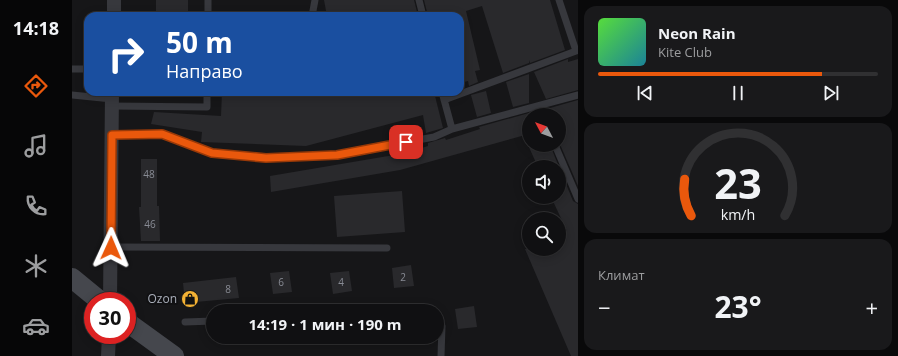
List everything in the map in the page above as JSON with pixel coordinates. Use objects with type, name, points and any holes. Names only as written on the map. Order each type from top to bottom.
[{"type":"main road","points":[[72,278],[89,292]]},
{"type":"main road","points":[[136,329],[174,356]]},
{"type":"street","points":[[114,0],[114,12]]},
{"type":"street","points":[[110,292],[112,99]]},
{"type":"street","points":[[108,356],[109,344]]},
{"type":"lane","points":[[208,0],[208,12]]},
{"type":"lane","points":[[313,12],[315,0]]},
{"type":"lane","points":[[419,0],[422,12]]},
{"type":"lane","points":[[464,93],[576,51],[559,0]]},
{"type":"lane","points":[[72,69],[84,69]]},
{"type":"lane","points":[[72,95],[207,107],[207,96]]},
{"type":"lane","points":[[112,135],[162,134],[212,153],[266,158],[337,155],[434,137],[452,129],[578,95]]},
{"type":"lane","points":[[443,96],[452,129]]},
{"type":"lane","points":[[444,100],[455,96]]},
{"type":"lane","points":[[558,152],[578,199]]},
{"type":"lane","points":[[111,248],[387,248]]},
{"type":"lane","points":[[185,322],[206,321]]},
{"type":"lane","points":[[440,356],[441,344]]},
{"type":"building","points":[[156,0],[188,0],[188,12],[156,12]]},
{"type":"building","points":[[324,0],[414,0],[417,12],[326,12]]},
{"type":"building","points":[[424,0],[550,0],[565,50],[530,63],[529,60],[529,63],[503,73],[482,6],[466,11],[480,70],[475,71],[478,82],[469,86],[468,81],[464,82],[464,12],[427,12]]},
{"type":"building","points":[[568,59],[568,62],[578,59],[578,90],[546,99],[534,72]]},
{"type":"building","points":[[529,74],[529,103],[513,107],[506,82]]},
{"type":"building","points":[[486,91],[491,113],[477,117],[471,95]]},
{"type":"building","points":[[222,96],[435,96],[443,128],[426,133],[423,115],[306,146],[201,142],[202,132],[151,124],[154,112],[221,116]]},
{"type":"building","points":[[578,100],[578,186],[563,152],[566,152],[566,108],[550,108]]},
{"type":"building","points":[[522,115],[522,136],[400,170],[271,192],[270,176],[406,153],[428,146],[428,143],[445,138],[446,140],[480,129],[479,127]]},
{"type":"building","points":[[531,152],[553,152],[556,160],[535,160]]},
{"type":"building","points":[[141,159],[157,159],[157,206],[159,206],[160,241],[141,241],[139,207],[141,207]]},
{"type":"building","points":[[566,184],[573,201],[578,204],[578,356],[571,356],[528,256],[566,256],[566,212],[558,212],[554,204],[566,204]]},
{"type":"building","points":[[402,191],[405,232],[337,237],[334,196]]},
{"type":"building","points":[[411,265],[414,286],[394,288],[392,268]]},
{"type":"building","points":[[289,271],[292,292],[273,294],[270,273]]},
{"type":"building","points":[[349,271],[352,291],[333,294],[330,273]]},
{"type":"building","points":[[236,277],[239,298],[185,303],[183,283]]},
{"type":"building","points":[[474,306],[477,327],[458,329],[455,309]]},
{"type":"place","name":"Ozon","points":[[190,299]]},
{"type":"route","points":[[111,248],[112,135],[162,134],[212,153],[266,158],[337,155],[406,142]]}]
